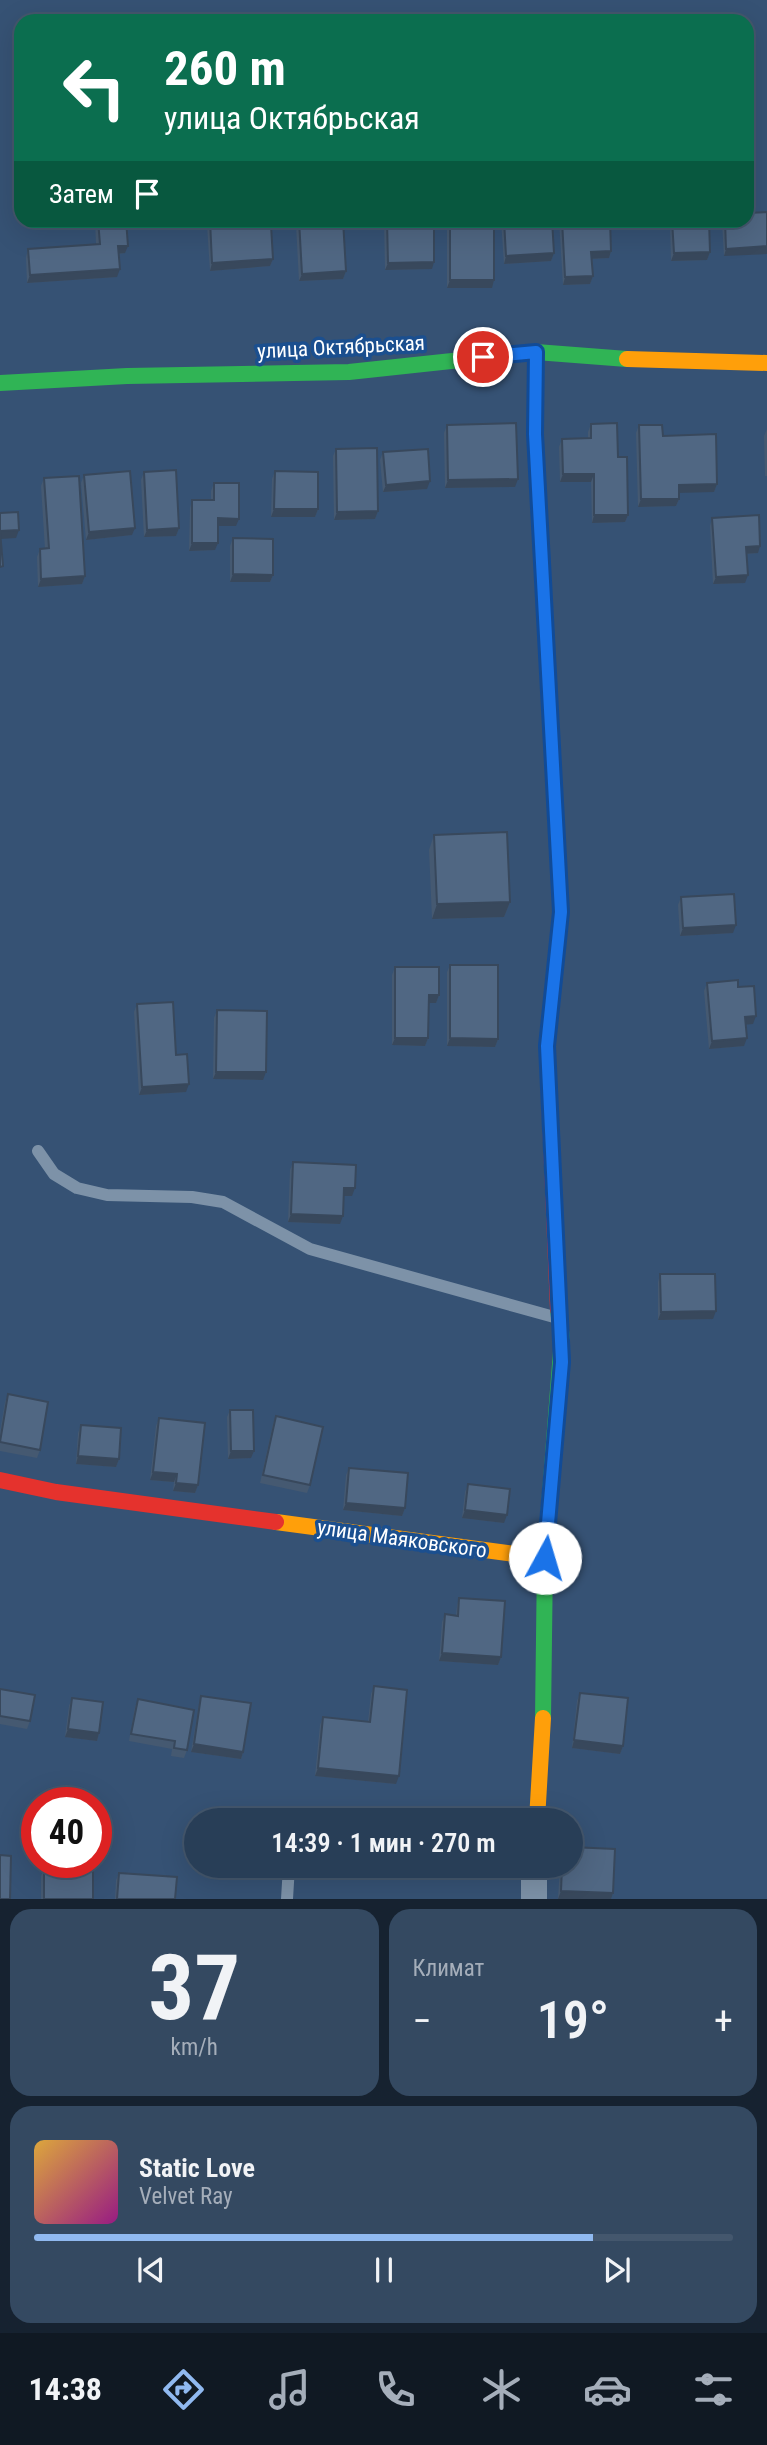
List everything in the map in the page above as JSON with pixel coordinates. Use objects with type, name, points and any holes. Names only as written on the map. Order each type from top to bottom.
[{"type":"street","name":"улица Октябрьская","points":[[0,383],[127,376],[349,372],[536,352],[661,361],[767,363]]},
{"type":"street","points":[[536,352],[535,434],[561,912],[547,1046],[562,1362],[545,1558],[543,1717],[538,1808]]},
{"type":"street","name":"улица Маяковского","points":[[0,1480],[56,1492],[545,1558]]},
{"type":"street","points":[[534,1878],[534,1899]]},
{"type":"lane","points":[[38,1152],[54,1174],[77,1188],[107,1195],[192,1197],[223,1202],[310,1249],[558,1318]]},
{"type":"lane","points":[[287,1899],[288,1878]]},
{"type":"building","points":[[767,212],[767,246],[726,249],[725,228],[754,228],[754,213]]},
{"type":"building","points":[[99,228],[127,228],[128,246],[118,246],[120,269],[30,275],[28,249],[100,244]]},
{"type":"building","points":[[210,228],[271,228],[273,259],[212,263]]},
{"type":"building","points":[[299,228],[343,228],[346,271],[302,274]]},
{"type":"building","points":[[387,228],[434,228],[434,262],[388,263]]},
{"type":"building","points":[[450,228],[494,228],[494,280],[450,280]]},
{"type":"building","points":[[504,228],[552,228],[554,253],[506,256]]},
{"type":"building","points":[[562,228],[610,228],[611,251],[591,252],[593,276],[565,277]]},
{"type":"building","points":[[672,228],[709,228],[710,252],[674,253]]},
{"type":"building","points":[[516,423],[518,479],[448,480],[447,425]]},
{"type":"building","points":[[617,423],[618,457],[627,457],[628,515],[594,515],[594,474],[563,474],[562,439],[591,438],[591,424]]},
{"type":"building","points":[[639,425],[662,425],[663,436],[716,434],[717,484],[679,485],[679,499],[641,499]]},
{"type":"building","points":[[377,448],[378,511],[337,512],[336,449]]},
{"type":"building","points":[[428,449],[430,481],[386,485],[383,452]]},
{"type":"building","points":[[176,470],[179,528],[147,530],[144,472]]},
{"type":"building","points":[[130,471],[135,528],[89,532],[84,475]]},
{"type":"building","points":[[275,471],[318,472],[318,509],[274,509]]},
{"type":"building","points":[[79,476],[85,576],[41,579],[40,549],[49,548],[44,478]]},
{"type":"building","points":[[214,483],[239,483],[239,519],[218,518],[218,543],[192,543],[192,500],[214,500]]},
{"type":"building","points":[[18,512],[19,530],[0,531],[0,513]]},
{"type":"building","points":[[759,515],[760,546],[746,547],[748,575],[716,577],[712,518]]},
{"type":"building","points":[[0,531],[3,566],[0,567]]},
{"type":"building","points":[[233,538],[273,539],[273,575],[233,574]]},
{"type":"building","points":[[507,832],[510,902],[437,904],[434,835]]},
{"type":"building","points":[[734,894],[736,925],[683,928],[681,897]]},
{"type":"building","points":[[450,965],[498,965],[498,1039],[450,1038]]},
{"type":"building","points":[[395,967],[439,967],[439,995],[429,995],[428,1038],[395,1038]]},
{"type":"building","points":[[738,980],[738,987],[754,986],[756,1016],[745,1017],[747,1038],[712,1041],[707,983]]},
{"type":"building","points":[[173,1002],[176,1055],[187,1054],[189,1084],[142,1087],[137,1004]]},
{"type":"building","points":[[217,1010],[267,1011],[266,1072],[216,1072]]},
{"type":"building","points":[[293,1162],[356,1165],[355,1188],[344,1188],[343,1216],[291,1214]]},
{"type":"building","points":[[660,1274],[715,1274],[716,1311],[661,1312]]},
{"type":"building","points":[[8,1394],[48,1402],[40,1450],[0,1442]]},
{"type":"building","points":[[230,1410],[253,1410],[254,1451],[231,1451]]},
{"type":"building","points":[[276,1416],[323,1427],[310,1485],[263,1475]]},
{"type":"building","points":[[159,1418],[205,1423],[198,1485],[176,1483],[177,1474],[153,1472]]},
{"type":"building","points":[[81,1425],[121,1428],[119,1459],[78,1456]]},
{"type":"building","points":[[349,1468],[408,1473],[405,1508],[346,1503]]},
{"type":"building","points":[[468,1484],[510,1489],[507,1515],[465,1510]]},
{"type":"building","points":[[459,1598],[505,1601],[501,1657],[442,1653],[445,1614],[458,1616]]},
{"type":"building","points":[[374,1686],[407,1690],[399,1776],[318,1768],[323,1717],[370,1722]]},
{"type":"building","points":[[0,1689],[35,1695],[30,1721],[0,1716]]},
{"type":"building","points":[[580,1693],[628,1698],[623,1746],[574,1740]]},
{"type":"building","points":[[201,1696],[251,1703],[243,1752],[194,1744]]},
{"type":"building","points":[[72,1698],[103,1702],[99,1733],[68,1729]]},
{"type":"building","points":[[138,1699],[194,1710],[187,1750],[174,1748],[175,1741],[131,1734]]},
{"type":"building","points":[[583,1848],[615,1849],[613,1893],[561,1891],[562,1878],[583,1878]]},
{"type":"building","points":[[0,1855],[11,1856],[10,1899],[0,1899]]},
{"type":"building","points":[[119,1873],[177,1877],[175,1899],[117,1899]]},
{"type":"building","points":[[44,1878],[93,1878],[93,1899],[44,1899]]},
{"type":"traffic: fast","points":[[0,383],[127,376],[349,372],[536,352],[627,359]]},
{"type":"traffic: fast","points":[[543,1718],[545,1558],[562,1338],[558,1310]]},
{"type":"traffic: slow","points":[[536,352],[535,434],[561,912],[559,932]]},
{"type":"traffic: slow","points":[[627,359],[767,363]]},
{"type":"traffic: slow","points":[[276,1522],[545,1558]]},
{"type":"traffic: slow","points":[[538,1808],[543,1718]]},
{"type":"traffic: jam","points":[[558,1310],[547,1047],[559,932]]},
{"type":"traffic: jam","points":[[0,1480],[56,1492],[276,1522]]},
{"type":"route","points":[[483,357],[536,352],[535,434],[561,912],[547,1046],[562,1362],[545,1558]]}]
